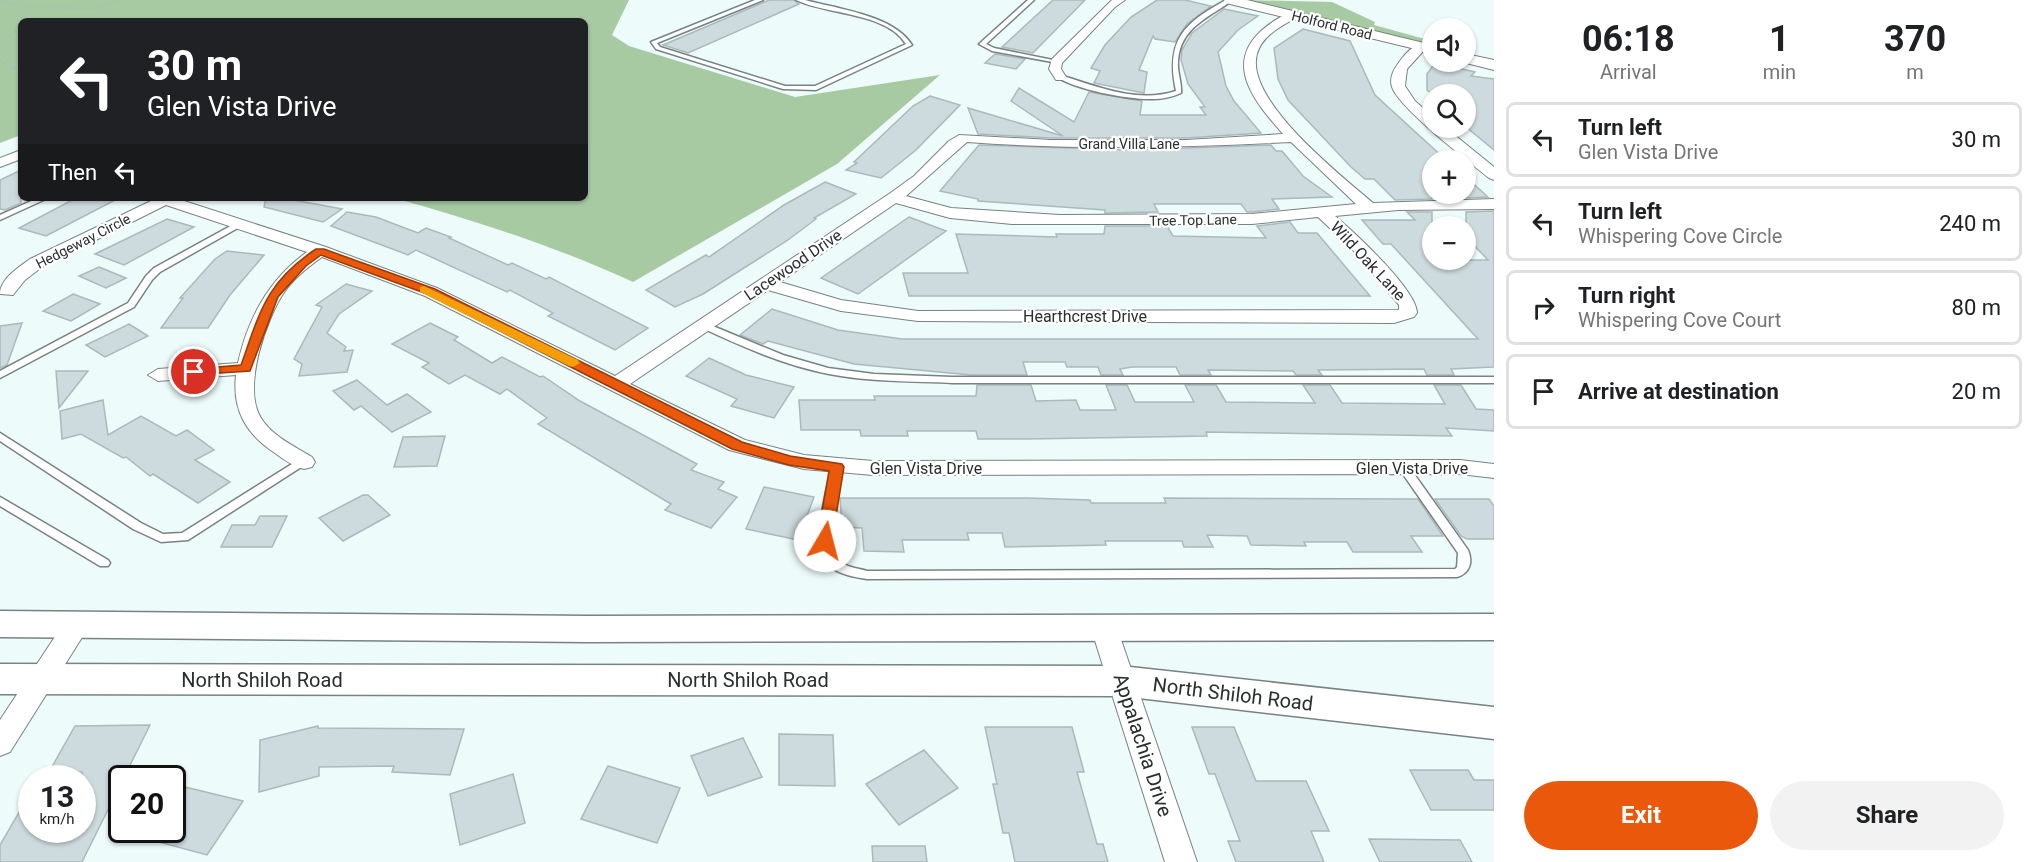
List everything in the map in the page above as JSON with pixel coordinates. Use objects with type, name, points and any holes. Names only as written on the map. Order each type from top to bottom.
[{"type":"main road","points":[[0,624],[588,628],[1494,627]]},
{"type":"main road","name":"North Shiloh Road","points":[[0,679],[1121,681],[1494,723]]},
{"type":"street","points":[[1060,77],[1055,69],[1056,62],[1111,5],[1120,0]]},
{"type":"street","name":"Holford Road","points":[[1230,0],[1422,47]]},
{"type":"street","points":[[1293,15],[1272,27],[1259,38],[1249,62],[1249,75],[1258,96],[1294,138],[1330,175],[1369,207]]},
{"type":"street","points":[[1422,52],[1399,68],[1397,79],[1402,93],[1422,113]]},
{"type":"street","points":[[1476,60],[1494,65]]},
{"type":"street","name":"Grand Villa Lane","points":[[964,138],[1050,144],[1186,144],[1294,138]]},
{"type":"street","name":"Lacewood Drive","points":[[616,384],[919,180],[954,144],[964,138]]},
{"type":"street","points":[[1450,138],[1494,175]]},
{"type":"street","points":[[0,163],[18,155]]},
{"type":"street","name":"Tree Top Lane","points":[[894,197],[950,213],[1012,219],[1241,219],[1369,207],[1494,204]]},
{"type":"street","name":"Hedgeway Circle","points":[[7,291],[19,276],[36,263],[158,201]]},
{"type":"street","name":"Glen Vista Drive","points":[[168,201],[320,251],[431,292],[737,446],[789,460],[837,467],[1403,467],[1482,468],[1494,471]]},
{"type":"street","name":"Wild Oak Lane","points":[[1321,212],[1359,246],[1408,304],[1408,313]]},
{"type":"street","points":[[304,462],[268,438],[256,427],[247,412],[244,395],[246,368],[272,296],[302,263],[320,251]]},
{"type":"street","name":"Hearthcrest Drive","points":[[767,283],[804,297],[854,309],[918,316],[1394,316],[1408,313]]},
{"type":"street","points":[[158,375],[246,368]]},
{"type":"street","points":[[0,744],[77,624]]},
{"type":"street","name":"Appalachia Drive","points":[[1104,628],[1182,862]]},
{"type":"lane","points":[[760,0],[654,42],[658,48],[785,88],[801,90],[816,88],[909,45],[908,37],[892,27],[799,0]]},
{"type":"lane","points":[[1031,0],[982,44],[992,49],[1056,62]]},
{"type":"lane","points":[[1060,77],[1084,86],[1155,98],[1168,98],[1179,92],[1172,71],[1176,47],[1180,40],[1201,18],[1230,0]]},
{"type":"lane","points":[[0,218],[37,201]]},
{"type":"lane","points":[[0,375],[131,305],[139,296],[149,276],[157,270],[239,225]]},
{"type":"lane","points":[[703,326],[806,366],[884,377],[952,380],[1494,380]]},
{"type":"lane","points":[[0,436],[137,526],[161,538],[184,537],[304,462]]},
{"type":"lane","points":[[837,467],[825,541],[831,560],[843,569],[867,575],[1457,573],[1463,569],[1464,553],[1403,467]]},
{"type":"lane","points":[[0,501],[104,563]]},
{"type":"path","points":[[2,0],[22,6],[93,9],[119,0]]},
{"type":"path","points":[[21,18],[22,6]]},
{"type":"path","points":[[0,45],[18,29]]},
{"type":"path","points":[[0,61],[18,70]]},
{"type":"green space","points":[[0,0],[629,0],[612,35],[629,46],[795,97],[940,75],[837,164],[633,282],[515,235],[404,201],[588,201],[588,18],[18,18],[18,136],[0,143]]},
{"type":"green space","points":[[1243,0],[1332,2],[1375,22],[1374,25],[1422,38],[1422,45]]},
{"type":"building","points":[[769,0],[794,0],[799,4],[688,53],[663,45]]},
{"type":"building","points":[[1053,0],[1085,0],[1033,53],[1002,47]]},
{"type":"building","points":[[1157,0],[1185,0],[1211,6],[1187,24],[1175,42],[1155,39],[1153,36],[1139,70],[1147,72],[1144,93],[1094,83],[1100,71],[1091,68],[1105,45],[1131,17]]},
{"type":"building","points":[[1224,9],[1258,16],[1238,30],[1218,52],[1226,86],[1234,101],[1261,133],[1186,138],[1051,138],[978,134],[968,108],[1063,136],[1011,101],[1019,88],[1074,122],[1089,92],[1142,101],[1140,115],[1206,115],[1200,107],[1205,107],[1188,84],[1181,60],[1182,50],[1192,33]]},
{"type":"building","points":[[1303,29],[1350,41],[1375,95],[1435,150],[1422,150],[1422,199],[1395,200],[1374,179],[1365,179],[1351,167],[1288,100],[1278,79],[1274,48]]},
{"type":"building","points":[[995,54],[1025,59],[1016,69],[985,63]]},
{"type":"building","points":[[1428,72],[1475,72],[1471,76],[1494,79],[1494,150],[1476,135],[1476,84],[1427,84]]},
{"type":"building","points":[[930,96],[960,105],[916,150],[881,178],[846,170],[857,163],[854,162],[913,106]]},
{"type":"building","points":[[979,145],[1129,150],[1271,145],[1276,151],[1282,151],[1303,176],[1332,197],[1272,199],[1279,209],[1252,212],[1247,212],[1241,204],[1154,204],[1158,212],[1105,213],[1105,210],[978,201],[978,199],[940,191]]},
{"type":"building","points":[[18,171],[18,201],[21,203],[5,210],[0,209],[0,180]]},
{"type":"building","points":[[825,182],[856,194],[814,218],[816,219],[788,240],[703,294],[675,307],[646,290],[706,255],[709,257],[784,205]]},
{"type":"building","points":[[1476,186],[1488,197],[1476,198]]},
{"type":"building","points":[[70,201],[113,201],[46,236],[19,228]]},
{"type":"building","points":[[265,201],[299,201],[342,209],[323,222],[264,207]]},
{"type":"building","points":[[1494,211],[1494,367],[1451,369],[1454,375],[1427,375],[1424,369],[1318,370],[1322,375],[1296,375],[1293,371],[1208,370],[1211,375],[1180,375],[1176,367],[1132,367],[1120,369],[1123,375],[1101,375],[1098,367],[1067,367],[1065,362],[1023,362],[1027,375],[971,375],[854,364],[768,341],[763,344],[740,335],[772,309],[838,330],[902,339],[1478,339],[1391,244],[1383,244],[1362,220],[1415,220],[1407,212],[1432,212],[1432,216],[1422,216],[1422,270],[1476,270],[1476,260],[1488,260],[1476,247],[1476,216],[1466,216],[1466,212]]},
{"type":"building","points":[[347,212],[376,217],[418,233],[426,228],[451,237],[449,238],[508,265],[512,263],[546,279],[549,277],[648,328],[615,350],[548,316],[553,313],[510,290],[507,292],[416,250],[408,255],[331,226]]},
{"type":"building","points":[[909,217],[946,231],[858,294],[821,278]]},
{"type":"building","points":[[167,219],[194,227],[124,265],[95,254]]},
{"type":"building","points":[[1290,222],[1298,233],[1317,233],[1370,296],[909,296],[903,273],[968,273],[956,234],[1057,237],[1056,234],[1104,234],[1105,226],[1167,226],[1173,236],[1266,238],[1257,226]]},
{"type":"building","points":[[227,251],[264,255],[230,295],[208,328],[161,328],[183,298],[180,298],[215,259]]},
{"type":"building","points":[[99,267],[126,278],[106,288],[79,276]]},
{"type":"building","points":[[346,284],[372,291],[339,314],[327,333],[346,347],[344,351],[353,350],[347,372],[299,376],[302,364],[294,359],[322,307],[316,305]]},
{"type":"building","points":[[73,294],[100,304],[71,321],[43,311]]},
{"type":"building","points":[[22,323],[7,365],[0,368],[0,326]]},
{"type":"building","points":[[430,323],[458,337],[454,340],[492,363],[502,357],[540,377],[543,376],[580,401],[697,464],[691,470],[724,482],[718,489],[737,497],[711,528],[665,510],[671,504],[538,424],[547,418],[507,389],[500,394],[465,375],[449,384],[422,367],[429,363],[392,344]]},
{"type":"building","points":[[129,324],[148,336],[105,357],[86,345]]},
{"type":"building","points":[[709,358],[746,375],[794,387],[774,418],[731,406],[737,399],[686,376]]},
{"type":"building","points":[[56,371],[88,371],[59,408]]},
{"type":"building","points":[[357,380],[387,405],[407,394],[431,412],[392,432],[361,406],[354,410],[333,391]]},
{"type":"building","points":[[977,385],[1031,385],[1036,401],[1076,400],[1080,410],[1116,410],[1106,385],[1127,385],[1135,402],[1194,402],[1185,385],[1216,385],[1226,402],[1315,403],[1303,385],[1330,385],[1342,403],[1445,404],[1434,385],[1461,385],[1476,409],[1494,410],[1494,431],[1446,428],[1452,436],[1206,432],[1207,436],[978,439],[976,431],[907,431],[908,436],[861,436],[860,430],[801,430],[799,400],[875,400],[874,396],[976,396]]},
{"type":"building","points":[[103,400],[108,435],[141,416],[176,436],[187,430],[214,450],[195,460],[230,482],[198,503],[153,474],[150,476],[126,457],[123,458],[81,434],[62,439],[60,411]]},
{"type":"building","points":[[445,436],[437,466],[394,467],[403,437]]},
{"type":"building","points":[[764,487],[814,497],[798,540],[746,529]]},
{"type":"building","points":[[363,495],[368,495],[390,515],[343,541],[319,518]]},
{"type":"building","points":[[840,498],[1026,498],[1090,500],[1091,503],[1166,503],[1164,498],[1418,499],[1443,536],[1411,536],[1422,552],[1353,552],[1347,542],[1304,542],[1306,546],[1251,545],[1247,536],[1207,535],[1213,547],[1184,547],[1182,541],[1105,541],[1106,545],[1005,547],[1002,533],[967,533],[969,540],[902,540],[904,552],[864,551],[862,528],[842,527]]},
{"type":"building","points":[[1435,499],[1489,499],[1494,506],[1494,539],[1467,539],[1461,536]]},
{"type":"building","points":[[260,516],[287,516],[272,547],[221,547],[232,525],[255,525]]},
{"type":"building","points":[[150,725],[130,765],[108,765],[108,810],[96,834],[96,765],[53,765],[75,726]]},
{"type":"building","points":[[318,726],[318,728],[464,729],[450,775],[392,772],[394,766],[319,767],[319,776],[259,792],[260,740]]},
{"type":"building","points":[[985,727],[1072,727],[1084,772],[1077,772],[1097,844],[1103,844],[1108,862],[1015,862],[1009,833],[1003,833],[993,784],[997,784]]},
{"type":"building","points":[[1192,727],[1234,727],[1256,781],[1306,781],[1329,831],[1311,831],[1324,862],[1236,862],[1228,841],[1240,841],[1215,774],[1209,774]]},
{"type":"building","points":[[779,734],[833,735],[835,786],[779,785]]},
{"type":"building","points":[[743,738],[762,777],[708,796],[691,756]]},
{"type":"building","points":[[924,750],[958,788],[899,825],[866,784]]},
{"type":"building","points":[[608,766],[680,788],[657,843],[581,819]]},
{"type":"building","points":[[1410,770],[1468,770],[1474,780],[1494,780],[1494,810],[1431,810]]},
{"type":"building","points":[[513,774],[525,823],[460,845],[450,794]]},
{"type":"building","points":[[186,787],[243,801],[207,855],[163,843],[186,843]]},
{"type":"building","points":[[18,814],[18,843],[91,843],[82,862],[0,862],[0,845]]},
{"type":"building","points":[[1369,839],[1460,840],[1472,862],[1380,862]]},
{"type":"building","points":[[872,846],[925,846],[927,862],[873,862]]},
{"type":"slow traffic","points":[[424,289],[573,363]]},
{"type":"route","points":[[194,372],[246,368],[272,296],[302,263],[320,251],[431,292],[737,446],[789,460],[837,467],[825,541]]}]
